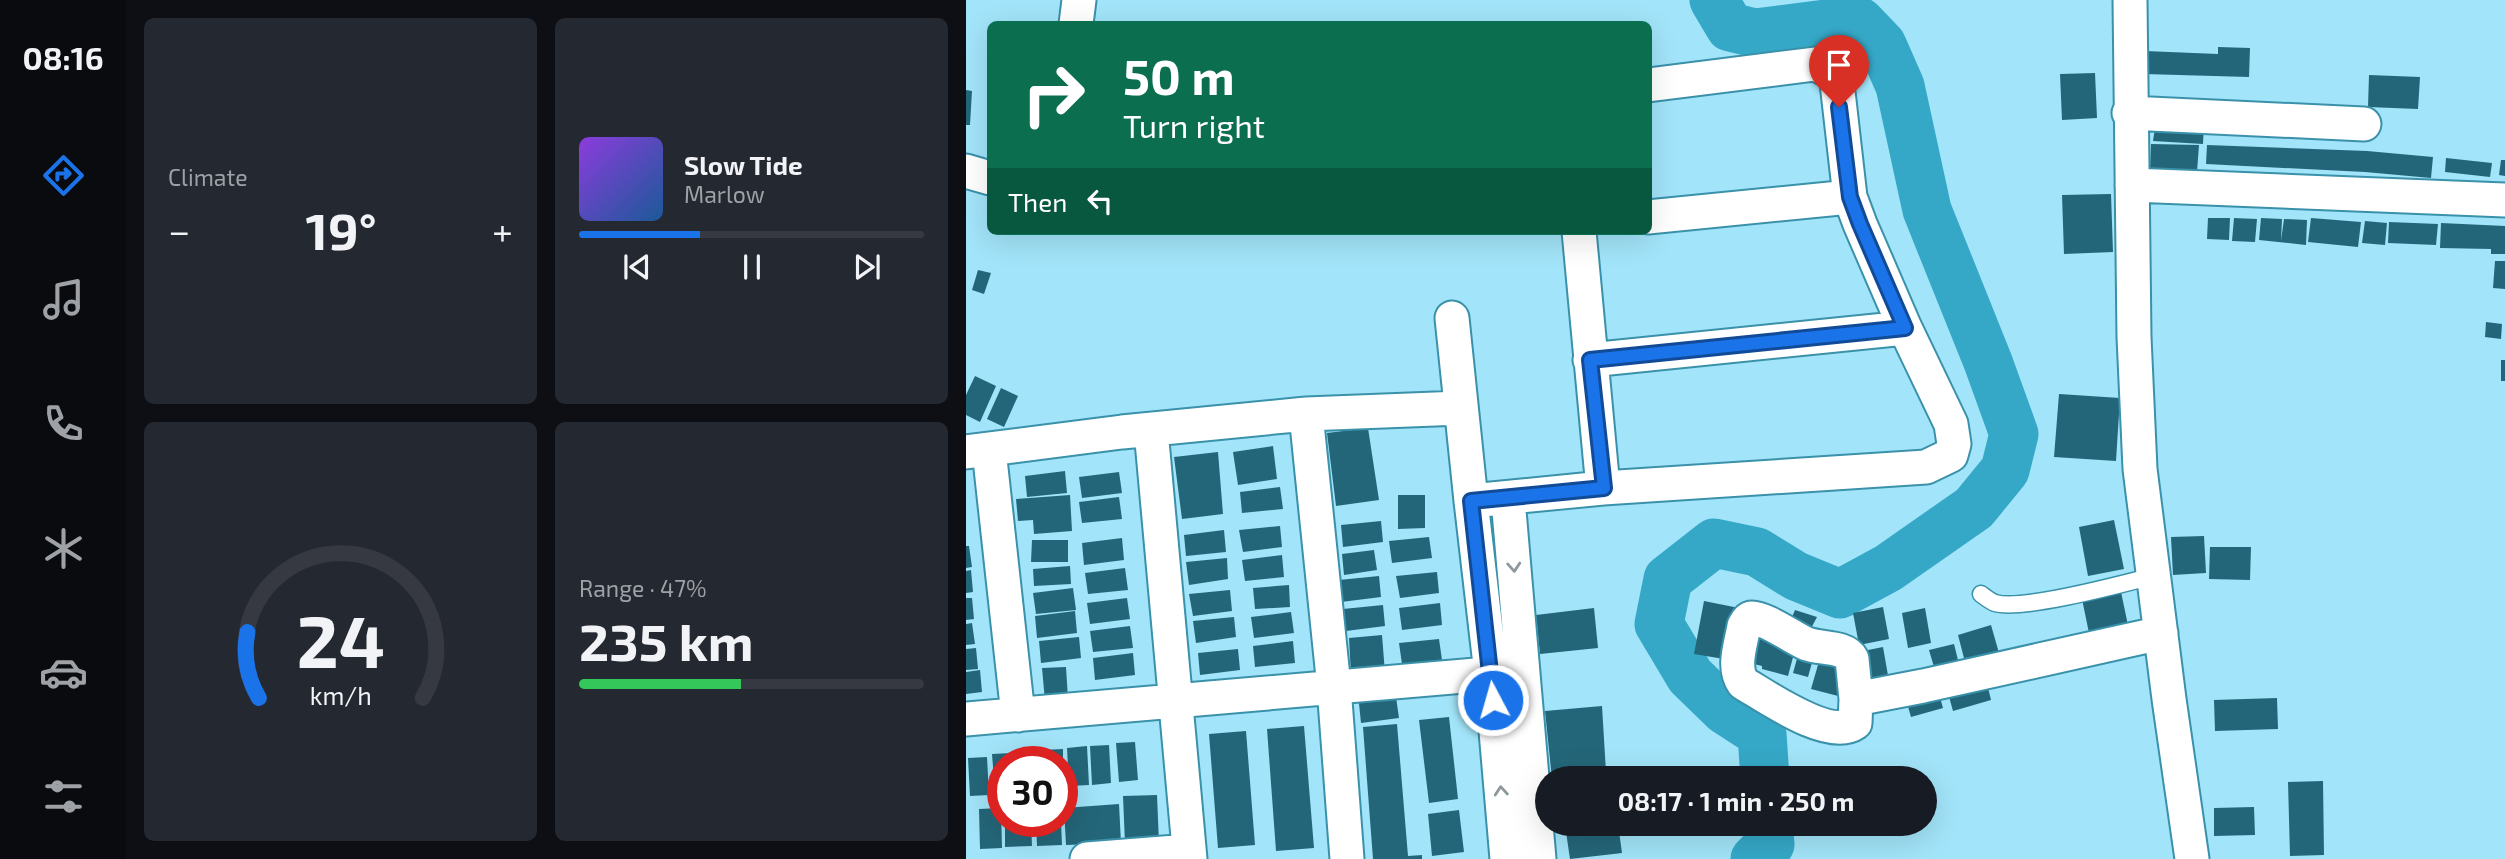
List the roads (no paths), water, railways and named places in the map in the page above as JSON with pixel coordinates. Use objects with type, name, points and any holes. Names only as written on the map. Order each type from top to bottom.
[{"type":"street","points":[[1076,21],[1079,0]]},
{"type":"street","points":[[2130,0],[2129,114],[2140,469],[2192,859]]},
{"type":"street","points":[[1471,501],[1604,488],[1886,471],[1926,467],[1951,455],[1954,444],[1951,424],[1905,328],[1850,197],[1837,83],[1832,72],[1815,64],[1652,84]]},
{"type":"street","points":[[2129,114],[2364,124]]},
{"type":"street","points":[[966,171],[987,177]]},
{"type":"street","points":[[2132,185],[2505,200]]},
{"type":"street","points":[[1652,217],[1850,197]]},
{"type":"street","points":[[1579,235],[1604,488]]},
{"type":"street","points":[[1452,318],[1471,501],[1506,672],[1539,859]]},
{"type":"street","points":[[1590,360],[1905,328]]},
{"type":"street","points":[[1018,715],[978,451],[1122,432],[1306,414],[1461,408]]},
{"type":"street","points":[[1306,414],[1334,687],[1347,859]]},
{"type":"street","points":[[1087,859],[1189,855],[1150,430]]},
{"type":"street","points":[[1507,859],[1508,499]]},
{"type":"street","points":[[1856,699],[2161,633]]},
{"type":"street","points":[[966,719],[1506,672]]},
{"type":"lane","points":[[1981,594],[1994,603],[2030,603],[2153,576]]},
{"type":"waterway","points":[[1714,0],[1730,27],[1755,33],[1860,22],[1882,45],[1900,86],[1927,210],[2014,434],[2005,470],[1974,508],[1888,568],[1840,594],[1796,576],[1757,552],[1714,543],[1668,579],[1659,624],[1690,676],[1725,710],[1762,734],[1764,766]]},
{"type":"waterway","points":[[1755,859],[1770,844],[1769,836]]}]
